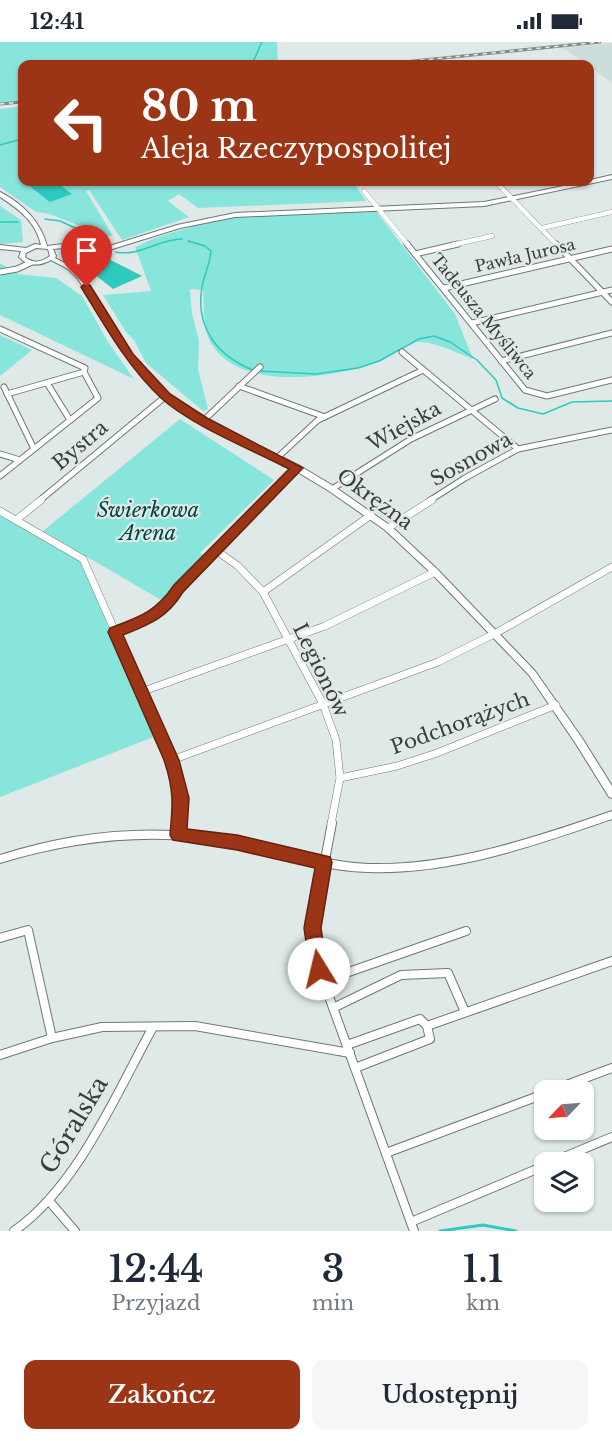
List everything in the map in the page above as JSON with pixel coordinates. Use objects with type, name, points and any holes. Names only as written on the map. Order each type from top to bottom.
[{"type":"street","points":[[594,180],[612,177]]},
{"type":"street","points":[[500,186],[612,302]]},
{"type":"street","points":[[35,246],[50,251],[72,248],[106,249],[179,226],[226,216],[477,205],[558,186]]},
{"type":"street","name":"Tadeusza Myśliwca","points":[[364,191],[525,390],[547,396],[612,380]]},
{"type":"street","points":[[0,194],[25,212],[39,229],[50,251]]},
{"type":"street","points":[[542,228],[612,212]]},
{"type":"street","points":[[2,272],[17,269],[35,246],[37,234],[34,223]]},
{"type":"street","points":[[415,254],[492,236]]},
{"type":"street","points":[[2,248],[44,262],[80,278]]},
{"type":"street","name":"Pawła Jurosa","points":[[444,288],[612,249]]},
{"type":"street","points":[[44,262],[50,251]]},
{"type":"street","name":"Okrężna","points":[[50,251],[80,278],[129,356],[166,396],[203,421],[278,457],[332,489],[388,528],[435,572],[532,673],[556,705],[612,794]]},
{"type":"street","points":[[472,323],[612,290]]},
{"type":"street","points":[[0,329],[85,368],[84,372],[98,398],[0,476]]},
{"type":"street","points":[[501,361],[612,333]]},
{"type":"street","points":[[402,352],[518,449]]},
{"type":"street","points":[[203,421],[260,367]]},
{"type":"street","points":[[278,457],[306,430],[325,417],[423,370]]},
{"type":"street","points":[[34,449],[6,390],[84,372]]},
{"type":"street","points":[[47,382],[70,420]]},
{"type":"street","points":[[239,386],[325,417]]},
{"type":"street","name":"Bystra","points":[[16,520],[166,396]]},
{"type":"street","name":"Wiejska","points":[[332,489],[416,437],[470,409],[495,399]]},
{"type":"street","name":"Sosnowa","points":[[388,528],[465,478],[518,449],[612,430]]},
{"type":"street","points":[[0,454],[20,460]]},
{"type":"street","points":[[115,632],[160,612],[168,605],[179,589],[297,468]]},
{"type":"street","points":[[0,511],[83,559],[172,760],[182,798],[178,835]]},
{"type":"street","points":[[263,592],[371,516]]},
{"type":"street","name":"Legionów","points":[[217,552],[238,566],[263,592],[323,704],[336,740],[340,778],[312,928],[323,981],[412,1227]]},
{"type":"street","points":[[172,760],[438,662],[496,633],[612,567]]},
{"type":"street","points":[[141,692],[290,641],[353,614],[435,572]]},
{"type":"street","name":"Podchorążych","points":[[340,778],[397,766],[438,753],[556,705]]},
{"type":"street","points":[[0,859],[77,840],[117,836],[178,835],[237,843],[324,862],[370,868],[424,864],[521,842],[612,815]]},
{"type":"street","points":[[0,938],[28,930],[52,1038]]},
{"type":"street","points":[[323,981],[466,931]]},
{"type":"street","points":[[427,1026],[612,960]]},
{"type":"street","points":[[333,1008],[401,975],[448,973],[465,1012]]},
{"type":"street","points":[[0,1055],[52,1038],[102,1027],[195,1026],[348,1049],[420,1019],[427,1026],[430,1040],[355,1068]]},
{"type":"street","name":"Góralska","points":[[20,1230],[50,1202],[93,1134],[153,1027]]},
{"type":"street","points":[[580,1080],[612,1068]]},
{"type":"street","points":[[386,1153],[534,1098]]},
{"type":"street","points":[[576,1152],[612,1137]]},
{"type":"street","points":[[412,1227],[534,1171]]},
{"type":"street","points":[[50,1202],[75,1231]]},
{"type":"shaded area","points":[[612,43],[612,83],[594,70],[594,60],[580,60],[563,48]]},
{"type":"shaded area","points":[[29,186],[61,186],[72,194],[50,202]]},
{"type":"shaded area","points":[[99,254],[142,276],[113,289],[79,262]]},
{"type":"green space","points":[[0,42],[277,42],[278,60],[18,60],[18,101],[0,103]]},
{"type":"green space","points":[[18,107],[18,186],[356,186],[366,201],[198,208],[179,194],[168,201],[189,217],[122,240],[89,190],[86,191],[113,236],[106,236],[50,214],[36,212],[0,187],[0,109]]},
{"type":"green space","points":[[0,206],[21,220],[23,242],[0,244]]},
{"type":"green space","points":[[376,211],[455,314],[473,359],[438,345],[417,342],[402,347],[381,361],[339,372],[314,376],[263,375],[241,368],[222,356],[207,333],[203,290],[190,289],[192,313],[199,341],[198,369],[208,409],[203,411],[146,363],[134,340],[126,332],[103,295],[151,291],[135,247],[155,238],[219,218]]},
{"type":"green space","points":[[0,263],[18,274],[56,278],[82,296],[108,342],[134,379],[0,315]]},
{"type":"green space","points":[[0,335],[32,350],[0,376]]},
{"type":"green space","name":"Świerkowa Arena","points":[[180,419],[274,480],[200,553],[204,555],[161,600],[43,531]]},
{"type":"green space","points":[[0,515],[81,560],[156,736],[0,797]]},
{"type":"waterway","points":[[254,60],[262,42]]},
{"type":"waterway","points":[[0,145],[18,140]]},
{"type":"waterway","points":[[45,219],[60,221],[86,233]]},
{"type":"waterway","points":[[0,222],[18,222]]},
{"type":"waterway","points":[[92,236],[103,242]]},
{"type":"waterway","points":[[116,252],[133,252],[182,239]]},
{"type":"waterway","points":[[188,241],[205,246],[211,251],[201,301],[202,315],[211,338],[229,357],[253,370]]},
{"type":"waterway","points":[[259,371],[316,374],[358,368],[379,361],[419,339],[434,336],[450,342],[477,360],[496,380],[502,398],[518,408],[543,414],[572,402],[612,401]]},
{"type":"waterway","points":[[440,1231],[483,1225],[516,1231]]},
{"type":"railway","points":[[423,60],[600,42]]},
{"type":"railway","points":[[0,104],[18,102]]},
{"type":"route","points":[[87,287],[129,356],[166,396],[203,421],[297,468],[179,589],[168,605],[147,620],[115,632],[172,760],[178,779],[182,798],[178,835],[205,837],[324,862],[312,928],[319,969]]}]
